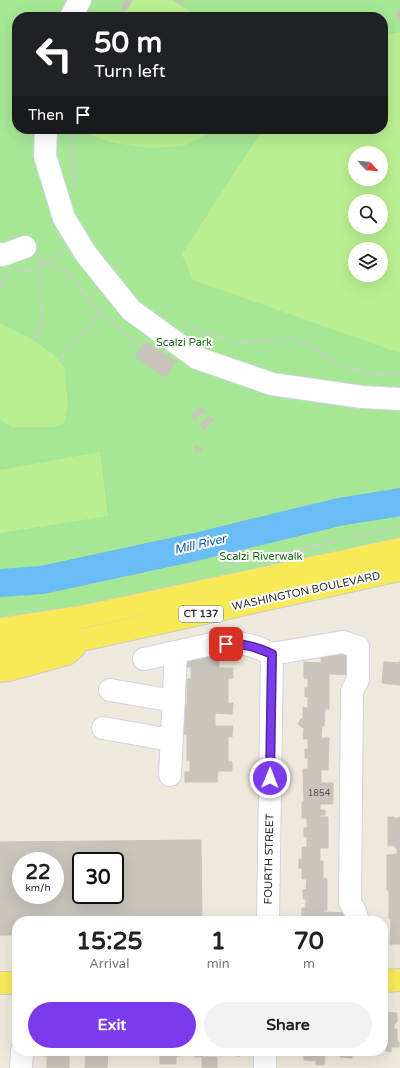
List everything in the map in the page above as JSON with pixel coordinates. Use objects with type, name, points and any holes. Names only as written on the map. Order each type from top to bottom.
[{"type":"main road","name":"WASHINGTON BOULEVARD","points":[[0,629],[81,617],[400,549]]},
{"type":"main road","name":"WASHINGTON BOULEVARD","points":[[0,650],[86,639],[400,570]]},
{"type":"main road","points":[[0,671],[9,670],[67,654],[86,639]]},
{"type":"main road","points":[[388,981],[400,980]]},
{"type":"main road","points":[[0,983],[12,983]]},
{"type":"street","points":[[74,12],[80,0]]},
{"type":"street","points":[[46,134],[46,156],[64,218],[86,254],[131,310],[197,358],[272,384],[362,397],[400,399]]},
{"type":"street","points":[[0,254],[3,255],[31,249]]},
{"type":"street","points":[[144,659],[212,644],[239,644],[253,646],[272,654],[343,642],[358,647],[358,679],[352,691],[350,902],[356,916]]},
{"type":"street","points":[[170,775],[176,652]]},
{"type":"street","name":"FOURTH STREET","points":[[268,916],[272,654]]},
{"type":"street","points":[[110,690],[174,701]]},
{"type":"street","points":[[103,728],[172,740]]},
{"type":"street","points":[[21,1068],[22,1056]]},
{"type":"street","points":[[265,1056],[265,1068]]},
{"type":"path","points":[[70,134],[76,191]]},
{"type":"path","points":[[0,288],[8,270],[19,272],[33,269],[79,242]]},
{"type":"path","points":[[31,249],[43,263],[66,272],[102,313],[124,333],[142,346]]},
{"type":"path","points":[[34,341],[39,331],[42,303],[37,267]]},
{"type":"path","points":[[58,360],[102,313]]},
{"type":"path","points":[[180,323],[237,343],[296,338],[342,366],[380,375],[400,374]]},
{"type":"path","points":[[220,567],[400,527]]},
{"type":"green space","name":"Scalzi Park","points":[[0,0],[400,0],[400,541],[104,605],[0,621]]},
{"type":"green space","points":[[130,0],[171,0],[192,12],[125,12]]},
{"type":"green space","points":[[400,32],[400,353],[193,280],[182,254],[260,134],[388,134],[388,34]]},
{"type":"green space","points":[[87,134],[208,134],[183,146],[150,148],[113,143]]},
{"type":"green space","points":[[0,323],[31,339],[53,354],[64,367],[68,404],[64,423],[56,427],[12,427],[0,420]]},
{"type":"green space","points":[[100,452],[108,516],[0,533],[0,470]]},
{"type":"building","points":[[126,0],[132,0],[126,11],[121,9]]},
{"type":"building","points":[[174,0],[184,0],[182,4]]},
{"type":"building","points":[[400,9],[400,22],[396,14]]},
{"type":"building","points":[[145,342],[175,361],[166,377],[135,357]]},
{"type":"building","points":[[202,407],[205,411],[194,420],[191,415]]},
{"type":"building","points":[[209,416],[213,420],[204,430],[200,425]]},
{"type":"building","points":[[196,445],[202,450],[195,452]]},
{"type":"building","points":[[321,653],[352,653],[352,675],[329,674],[329,709],[325,709],[324,726],[322,726],[321,738],[329,738],[328,770],[321,770],[321,783],[333,783],[333,804],[320,804],[320,810],[325,810],[325,815],[320,815],[320,817],[328,817],[328,848],[320,848],[320,861],[323,861],[323,878],[327,879],[327,910],[324,910],[324,912],[350,913],[350,916],[302,916],[302,908],[306,908],[306,899],[303,899],[303,890],[306,889],[307,879],[302,879],[302,868],[299,868],[299,859],[302,859],[302,847],[307,847],[307,837],[304,837],[304,828],[307,828],[307,818],[302,818],[302,802],[304,802],[303,769],[308,769],[308,758],[305,758],[305,749],[308,749],[308,739],[303,739],[304,728],[298,724],[303,718],[303,707],[308,708],[308,697],[305,697],[305,688],[308,688],[308,678],[304,678],[304,662],[321,663]]},
{"type":"building","points":[[186,657],[219,657],[219,668],[233,668],[233,678],[228,678],[228,703],[233,703],[232,714],[215,713],[215,726],[233,726],[232,737],[228,737],[228,762],[232,762],[232,771],[218,771],[217,782],[185,782],[185,772],[190,772],[190,760],[187,760],[187,734],[179,734],[180,705],[187,705],[187,679],[191,679],[191,667],[186,667]]},
{"type":"building","points":[[384,662],[400,663],[400,685],[382,683]]},
{"type":"building","points":[[388,817],[394,817],[394,819],[400,817],[400,944],[390,944],[391,919],[389,919],[389,890],[387,890],[387,855],[397,854],[397,848],[395,848],[395,845],[388,846]]},
{"type":"building","points":[[201,840],[202,916],[12,916],[12,935],[0,935],[0,842]]},
{"type":"building","points":[[388,1012],[397,1013],[397,1022],[394,1025],[394,1029],[397,1029],[397,1041],[399,1042],[399,1047],[391,1047],[391,1052],[388,1051]]},
{"type":"building","points":[[47,1056],[69,1056],[69,1068],[47,1068]]},
{"type":"building","points":[[86,1056],[108,1056],[107,1068],[85,1068]]},
{"type":"building","points":[[160,1056],[176,1056],[176,1064],[160,1064]]},
{"type":"building","points":[[304,1056],[316,1056],[315,1061],[304,1060]]},
{"type":"building","points":[[316,1056],[325,1056],[324,1065],[316,1065]]},
{"type":"building","points":[[352,1056],[352,1058],[340,1057]]},
{"type":"building","points":[[202,1057],[217,1057],[217,1068],[202,1068]]},
{"type":"waterway","name":"Mill River","points":[[0,583],[42,580],[195,547],[339,512],[400,502]]},
{"type":"route","points":[[226,644],[253,646],[272,654],[270,778]]},
{"type":"park label","name":"Scalzi Riverwalk","points":[[261,556]]}]
